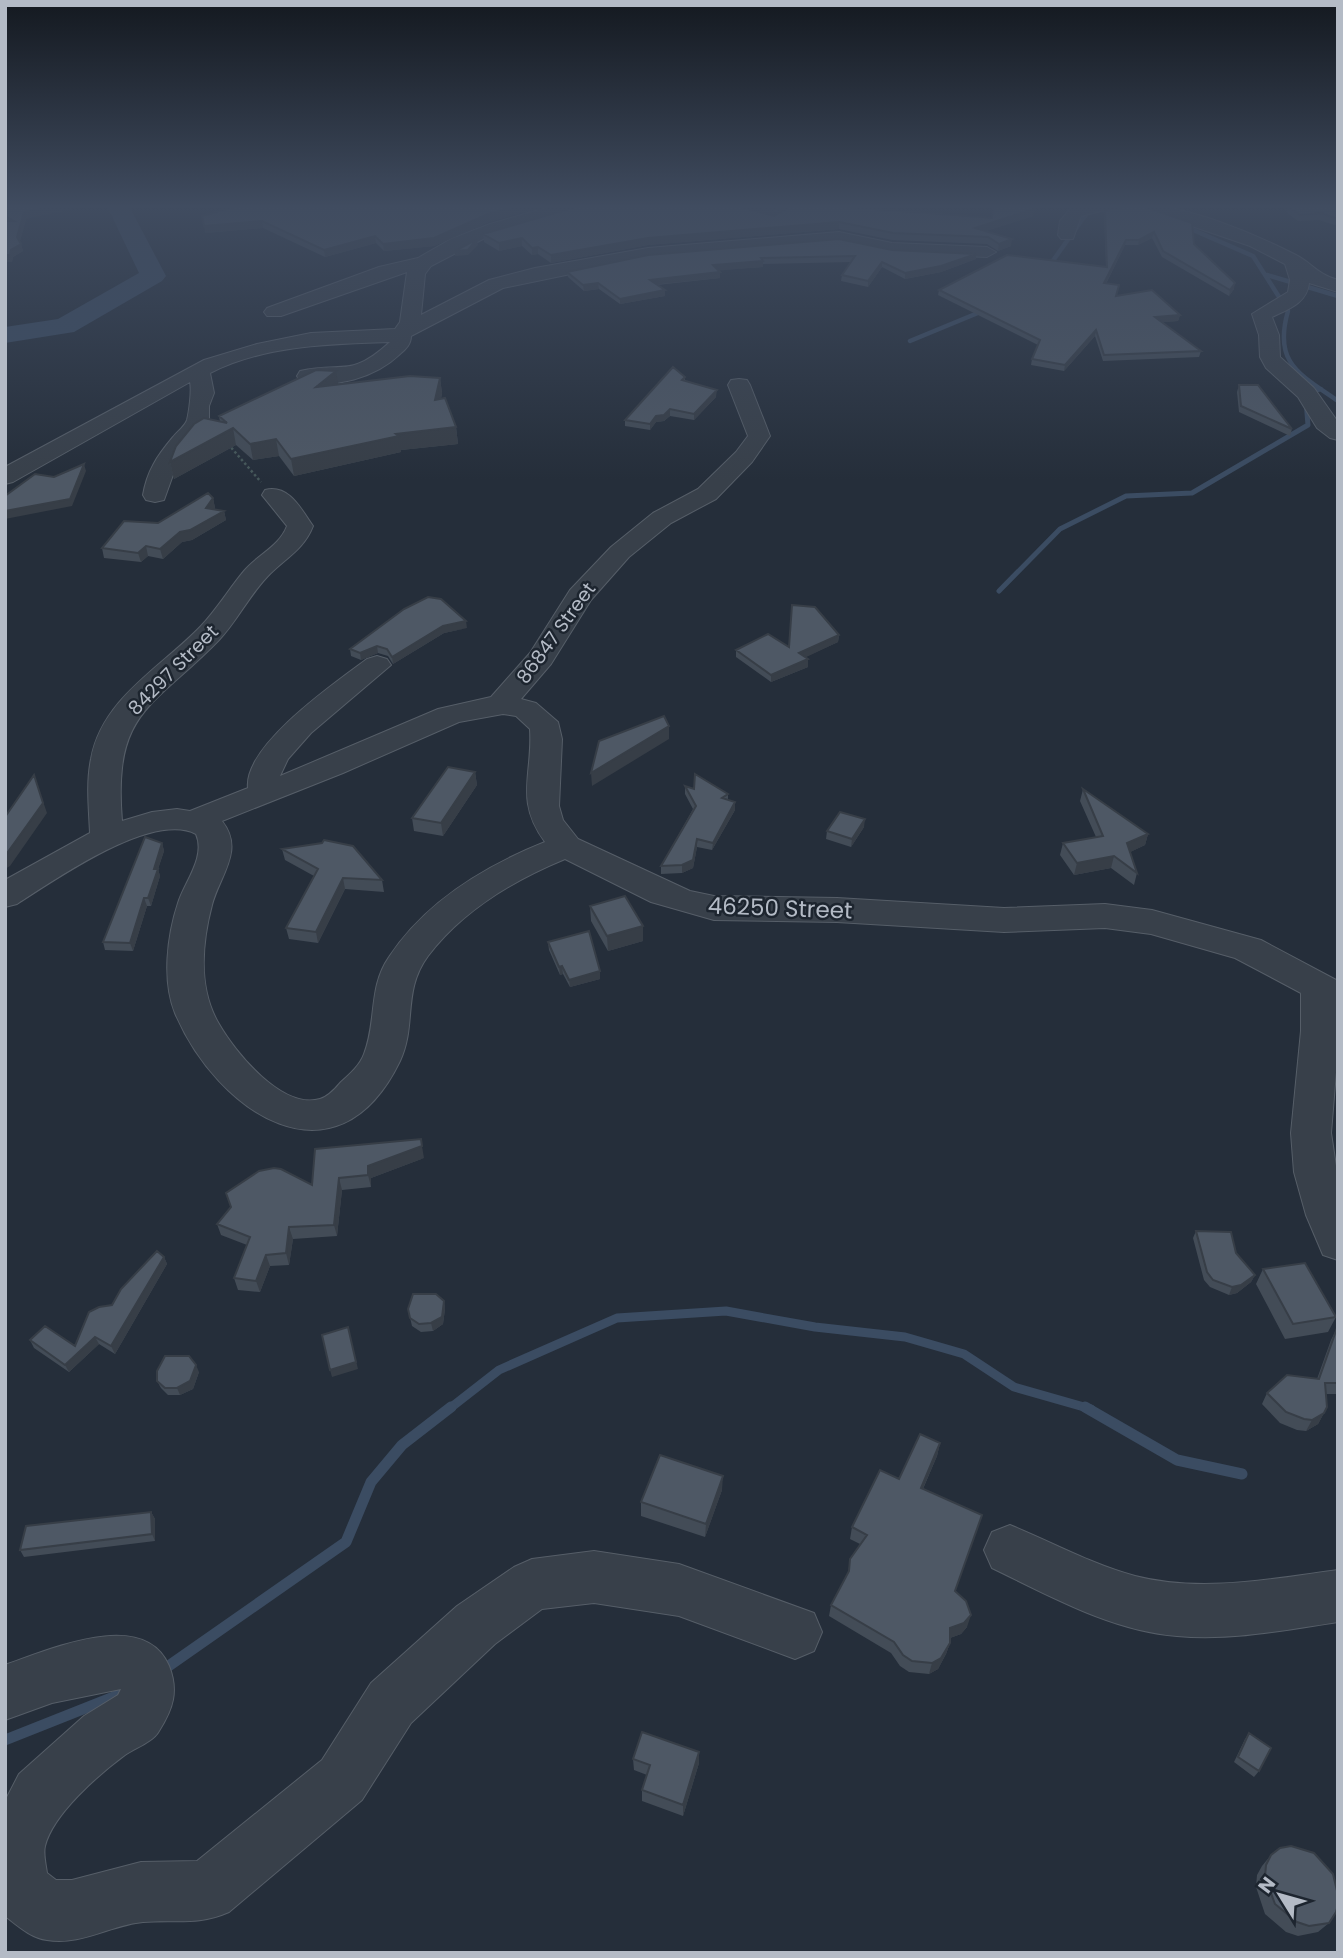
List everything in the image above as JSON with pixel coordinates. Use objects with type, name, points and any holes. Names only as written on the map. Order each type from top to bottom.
[{"type":"street","points":[[274,312],[314,297]]},
{"type":"street","points":[[308,376],[349,375],[366,371],[402,340],[402,333],[410,322],[413,297]]},
{"type":"street","points":[[5,477],[199,369],[257,350],[311,339],[402,333],[470,297]]},
{"type":"street","points":[[1292,297],[1285,304],[1262,314],[1269,335],[1270,357],[1277,368],[1306,393],[1325,423],[1338,433]]},
{"type":"street","points":[[155,495],[167,459],[198,422],[198,406],[203,393],[199,369]]},
{"type":"street","name":"86847 Street","points":[[500,705],[541,658],[580,596],[620,552],[662,518],[707,494],[748,451],[759,436],[758,428],[739,385]]},
{"type":"street","name":"84297 Street","points":[[107,838],[105,769],[109,744],[139,698],[204,640],[221,622],[240,591],[264,565],[297,537],[300,526],[284,503],[274,495]]},
{"type":"street","points":[[265,792],[262,780],[266,769],[292,737],[377,665]]},
{"type":"street","name":"86847 Street","points":[[193,821],[351,758],[433,720],[463,711],[500,705],[522,708],[534,713],[545,723],[548,734],[542,792],[545,816],[566,846]]},
{"type":"street","points":[[5,896],[107,838],[159,822],[193,821],[208,826],[214,835],[215,849],[195,904],[186,957],[187,990],[192,1009],[226,1066],[250,1090],[274,1106],[300,1116],[326,1114],[341,1106],[372,1076],[384,1052],[393,986],[401,967],[428,931],[461,902],[503,874],[566,846]]},
{"type":"street","name":"46250 Street","points":[[566,846],[682,901],[714,908],[836,910],[1004,920],[1105,916],[1152,922],[1248,949],[1271,959],[1328,993]]},
{"type":"street","points":[[1328,993],[1320,1031],[1311,1133],[1315,1172],[1338,1242]]},
{"type":"street","points":[[1010,1550],[1078,1582],[1129,1599],[1176,1610],[1238,1609],[1338,1596]]},
{"type":"street","points":[[5,1692],[52,1676],[117,1661],[134,1662],[144,1672],[148,1697],[138,1715],[104,1736],[40,1794],[14,1847],[20,1889],[46,1910],[72,1910],[141,1892],[208,1891],[342,1780],[391,1703],[476,1625],[531,1585],[594,1577],[679,1590],[795,1632]]},
{"type":"path","points":[[198,406],[207,429],[228,444],[274,495]]},
{"type":"building","points":[[954,297],[1160,297],[1180,315],[1155,317],[1201,351],[1104,355],[1096,330],[1065,365],[1032,359],[1040,340]]},
{"type":"building","points":[[673,367],[685,377],[682,380],[717,390],[694,414],[670,409],[664,415],[656,416],[650,424],[625,420]]},
{"type":"building","points":[[316,370],[336,371],[316,387],[410,376],[440,378],[435,400],[445,398],[456,427],[396,434],[399,436],[291,459],[276,439],[250,444],[233,428],[170,462],[176,446],[194,424],[204,418],[227,423],[219,416]]},
{"type":"building","points":[[1239,385],[1258,385],[1292,429],[1241,406]]},
{"type":"building","points":[[84,464],[70,499],[5,511],[5,496],[35,474],[54,477]]},
{"type":"building","points":[[208,493],[213,498],[206,508],[224,511],[190,530],[180,532],[160,549],[146,546],[138,553],[102,548],[124,521],[158,523]]},
{"type":"building","points":[[428,597],[441,599],[466,621],[443,626],[392,657],[387,649],[377,646],[360,653],[350,649],[404,609]]},
{"type":"building","points":[[792,605],[815,607],[839,635],[799,653],[808,659],[771,675],[736,650],[768,634],[789,647]]},
{"type":"building","points":[[664,716],[669,726],[591,773],[599,741]]},
{"type":"building","points":[[448,767],[475,772],[441,823],[412,818]]},
{"type":"building","points":[[695,774],[728,794],[722,798],[735,802],[713,843],[697,839],[693,860],[682,865],[661,866],[696,806],[685,786],[694,789]]},
{"type":"building","points":[[34,775],[43,803],[5,856],[5,817]]},
{"type":"building","points":[[1083,789],[1148,834],[1127,843],[1137,873],[1114,856],[1077,863],[1063,843],[1103,836]]},
{"type":"building","points":[[840,812],[865,819],[852,839],[827,831]]},
{"type":"building","points":[[145,837],[162,843],[154,869],[158,869],[148,898],[144,898],[130,943],[103,942]]},
{"type":"building","points":[[324,840],[353,846],[382,880],[343,878],[316,932],[286,928],[318,869],[282,849],[322,843]]},
{"type":"building","points":[[625,896],[643,926],[607,936],[590,906]]},
{"type":"building","points":[[589,931],[600,971],[569,980],[562,966],[559,967],[548,942]]},
{"type":"building","points":[[421,1139],[422,1146],[368,1166],[368,1175],[339,1178],[334,1225],[289,1227],[286,1253],[266,1255],[256,1281],[234,1278],[250,1237],[217,1224],[231,1207],[226,1193],[259,1171],[274,1168],[312,1185],[315,1149]]},
{"type":"building","points":[[1196,1231],[1231,1232],[1236,1253],[1255,1275],[1241,1285],[1232,1287],[1213,1280],[1207,1272]]},
{"type":"building","points":[[157,1251],[164,1257],[111,1346],[95,1337],[65,1365],[30,1340],[45,1326],[75,1346],[89,1312],[112,1305],[121,1289]]},
{"type":"building","points":[[1305,1263],[1336,1317],[1293,1324],[1263,1269]]},
{"type":"building","points":[[413,1294],[436,1294],[444,1301],[442,1317],[431,1323],[419,1324],[410,1318],[408,1309]]},
{"type":"building","points":[[348,1327],[356,1362],[330,1370],[322,1335]]},
{"type":"building","points":[[1337,1328],[1338,1383],[1325,1383],[1327,1407],[1324,1413],[1312,1420],[1286,1412],[1267,1393],[1287,1375],[1319,1379]]},
{"type":"building","points":[[165,1356],[189,1356],[196,1365],[190,1381],[177,1388],[165,1388],[157,1381],[157,1371]]},
{"type":"building","points":[[920,1434],[940,1443],[921,1488],[982,1515],[955,1591],[966,1601],[971,1615],[964,1623],[950,1628],[950,1643],[941,1658],[932,1663],[912,1661],[903,1655],[894,1642],[831,1605],[849,1571],[850,1559],[867,1535],[852,1527],[880,1470],[899,1479]]},
{"type":"building","points":[[660,1455],[723,1476],[706,1524],[641,1502]]},
{"type":"building","points":[[151,1512],[152,1534],[20,1550],[26,1526]]},
{"type":"building","points":[[642,1732],[699,1752],[683,1805],[642,1790],[650,1765],[633,1759]]},
{"type":"building","points":[[1249,1733],[1271,1748],[1259,1771],[1238,1757]]},
{"type":"building","points":[[1291,1846],[1314,1853],[1333,1874],[1338,1905],[1329,1923],[1309,1926],[1297,1922],[1275,1904],[1265,1877],[1266,1865],[1271,1855],[1280,1848]]},
{"type":"waterway","points":[[5,335],[65,326],[115,297]]},
{"type":"waterway","points":[[1279,297],[1288,311],[1284,329],[1287,355],[1301,374],[1321,389]]},
{"type":"waterway","points":[[910,341],[985,310]]},
{"type":"waterway","points":[[1307,402],[1306,393],[1321,389]]},
{"type":"waterway","points":[[1321,389],[1338,401]]},
{"type":"waterway","points":[[999,591],[1060,529],[1126,496],[1192,493],[1308,425],[1306,401]]},
{"type":"waterway","points":[[449,1409],[499,1370],[617,1318],[726,1311],[815,1327],[905,1337],[964,1354],[1014,1387],[1086,1408]]},
{"type":"waterway","points":[[160,1672],[346,1542],[371,1482],[402,1445],[451,1407]]},
{"type":"waterway","points":[[1086,1408],[1091,1409]]},
{"type":"waterway","points":[[1086,1408],[1177,1460],[1242,1474]]},
{"type":"waterway","points":[[5,1740],[126,1692]]}]
